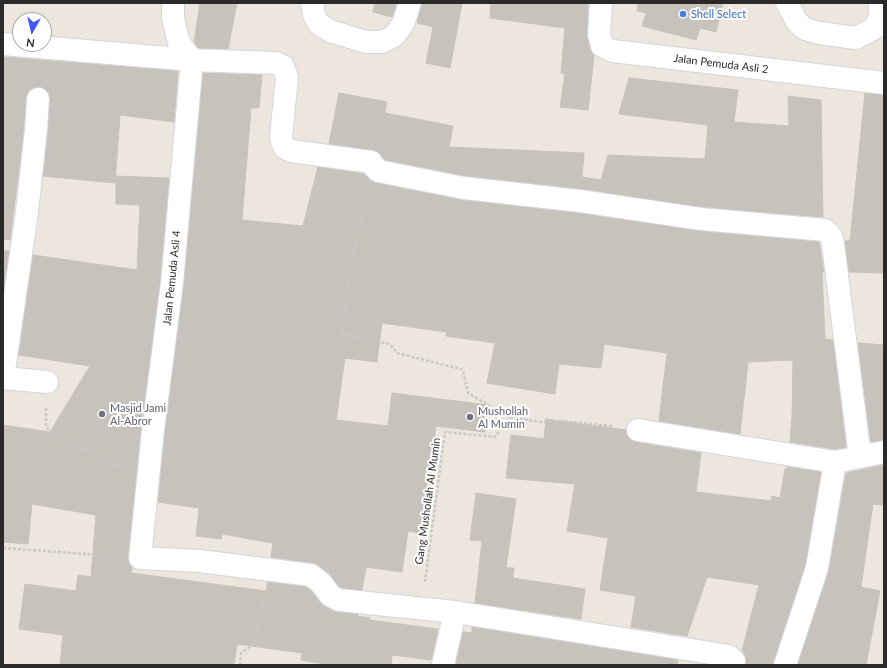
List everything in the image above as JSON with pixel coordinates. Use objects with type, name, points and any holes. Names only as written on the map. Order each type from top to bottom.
[{"type":"street","points":[[173,3],[173,18],[179,43],[192,60]]},
{"type":"street","points":[[312,3],[314,15],[319,24],[330,31],[366,42],[382,42],[394,36],[403,24],[410,3]]},
{"type":"street","name":"Jalan Pemuda Asli 2","points":[[601,3],[599,34],[602,46],[612,51],[884,83]]},
{"type":"street","points":[[787,3],[797,22],[806,29],[819,33],[856,38],[875,28],[880,16],[880,3]]},
{"type":"street","points":[[3,44],[192,60],[276,63],[283,66],[287,77],[281,137],[286,148],[291,151],[370,162],[378,171],[464,188],[580,201],[701,219],[825,230],[831,236],[833,244],[860,457]]},
{"type":"street","name":"Jalan Pemuda Asli 4","points":[[140,558],[172,283],[192,60]]},
{"type":"street","points":[[38,99],[27,212],[3,378],[47,382]]},
{"type":"street","points":[[638,430],[835,462],[884,452]]},
{"type":"street","points":[[785,665],[817,568],[835,462]]},
{"type":"street","points":[[140,558],[199,561],[311,576],[321,583],[331,596],[339,600],[455,612],[729,656],[734,661],[734,665]]},
{"type":"street","points":[[443,665],[455,612]]},
{"type":"path","points":[[376,169],[350,265],[342,332],[346,336],[390,344],[397,353],[461,369],[463,370],[468,393],[509,416],[540,422],[560,421],[638,430]]},
{"type":"path","points":[[47,382],[46,426],[50,432],[114,466],[149,472]]},
{"type":"path","name":"Gang Mushollah Al Mumin","points":[[421,609],[445,432],[495,437],[509,416]]},
{"type":"path","points":[[3,548],[140,558]]},
{"type":"path","points":[[240,665],[241,653],[254,644],[268,570]]},
{"type":"building","points":[[200,3],[237,3],[228,49],[198,48],[194,42]]},
{"type":"building","points":[[375,3],[397,3],[392,17],[373,12]]},
{"type":"building","points":[[422,3],[462,3],[450,68],[426,63],[433,27],[417,23]]},
{"type":"building","points":[[491,3],[588,3],[587,37],[590,49],[594,55],[588,110],[560,107],[565,74],[561,73],[565,28],[490,18]]},
{"type":"building","name":"Shell Select","points":[[638,3],[723,3],[716,32],[700,28],[696,40],[642,26],[646,13],[637,11]]},
{"type":"building","points":[[3,57],[178,71],[174,122],[120,115],[115,183],[43,176],[50,99],[49,93],[45,89],[39,87],[33,88],[28,92],[26,98],[24,129],[10,240],[3,239]]},
{"type":"building","points":[[203,73],[262,75],[259,108],[251,108],[242,220],[303,226],[318,167],[364,174],[376,183],[463,200],[578,213],[700,231],[819,242],[824,272],[822,272],[825,339],[833,340],[846,447],[835,449],[790,442],[793,360],[748,362],[740,434],[659,421],[667,353],[604,344],[601,368],[559,364],[555,394],[487,383],[495,343],[446,336],[447,332],[382,323],[377,362],[345,358],[336,420],[388,426],[392,393],[488,405],[485,432],[436,426],[420,533],[408,531],[402,572],[366,567],[362,590],[343,588],[339,586],[329,573],[318,565],[271,557],[273,543],[222,534],[221,539],[196,536],[199,508],[158,502],[165,431],[184,284]]},
{"type":"building","points":[[629,78],[738,90],[734,122],[789,126],[788,96],[821,100],[823,217],[702,207],[582,189],[466,176],[385,160],[380,154],[373,150],[329,144],[339,93],[387,102],[385,113],[453,126],[449,147],[584,153],[582,177],[601,180],[608,155],[705,159],[708,125],[619,114]]},
{"type":"building","points":[[865,93],[884,95],[884,273],[849,272],[845,241],[850,241]]},
{"type":"building","points":[[116,176],[169,178],[160,282],[141,429],[128,557],[129,563],[132,567],[131,573],[266,591],[268,582],[306,587],[321,604],[334,611],[358,614],[357,616],[370,618],[369,620],[438,629],[431,660],[392,655],[391,665],[331,665],[301,660],[302,653],[237,644],[234,665],[60,665],[63,635],[19,629],[25,584],[76,591],[78,575],[91,577],[96,515],[32,504],[28,544],[3,542],[3,425],[50,432],[90,366],[19,355],[33,255],[137,270],[140,205],[116,204]]},
{"type":"building","points":[[3,251],[9,251],[3,291]]},
{"type":"building","points":[[858,343],[884,345],[884,440],[871,442]]},
{"type":"building","points":[[546,419],[626,430],[626,435],[636,442],[701,453],[696,492],[771,501],[772,496],[780,498],[785,469],[787,469],[787,467],[821,472],[805,565],[773,665],[746,665],[746,656],[742,651],[759,585],[707,577],[687,636],[631,627],[636,596],[600,590],[608,538],[567,531],[575,484],[506,478],[511,435],[544,439]]},
{"type":"building","points":[[884,465],[884,505],[873,504],[861,587],[880,591],[866,665],[798,665],[829,570],[846,473]]},
{"type":"building","points":[[476,493],[516,499],[506,568],[514,568],[513,578],[585,589],[581,619],[475,603],[482,541],[470,540]]},
{"type":"building","points":[[472,627],[678,660],[677,665],[475,665],[456,663],[463,632],[472,633]]},
{"type":"place","name":"Shell Select","points":[[683,14]]},
{"type":"place","name":"Masjid Jami Al-Abror","points":[[102,414]]},
{"type":"place","name":"Mushollah Al Mumin","points":[[470,417]]}]
